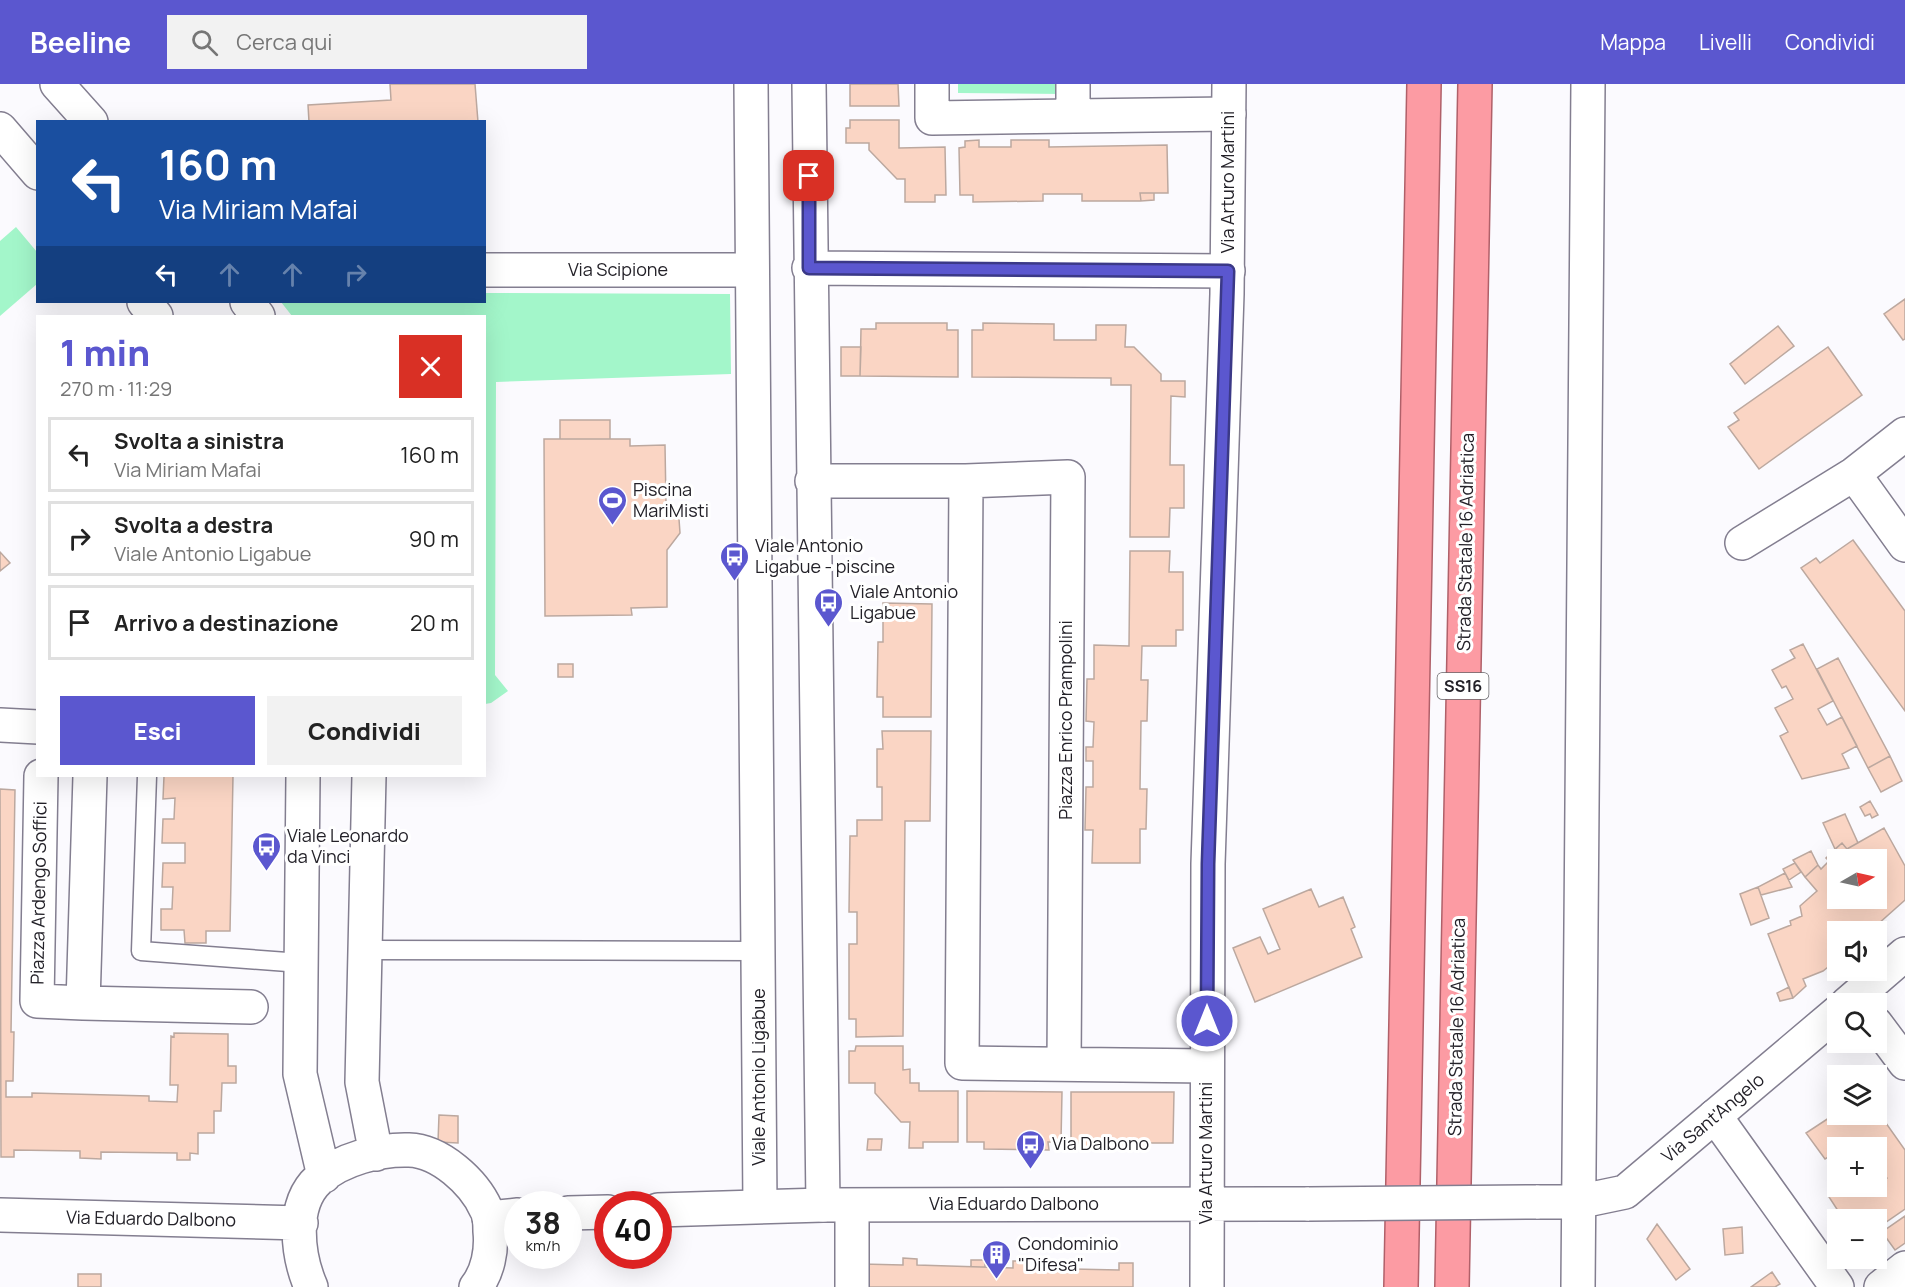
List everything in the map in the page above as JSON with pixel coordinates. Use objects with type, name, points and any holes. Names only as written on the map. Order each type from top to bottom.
[{"type":"highway","name":"SS16","points":[[1401,1287],[1424,84]]},
{"type":"highway","name":"Strada Statale 16 Adriatica","points":[[1452,1287],[1475,84]]},
{"type":"street","points":[[57,84],[89,120]]},
{"type":"street","name":"Viale Antonio Ligabue","points":[[751,84],[760,1206]]},
{"type":"street","points":[[809,84],[812,481],[837,1205],[852,1287]]},
{"type":"street","points":[[932,84],[932,118],[1073,100],[1229,99]]},
{"type":"street","points":[[1578,1287],[1588,84]]},
{"type":"street","name":"Via Arturo Martini","points":[[1207,1287],[1208,864],[1228,271],[1229,99]]},
{"type":"street","points":[[0,129],[36,170]]},
{"type":"street","points":[[809,268],[1228,271]]},
{"type":"street","name":"Via Scipione","points":[[486,270],[752,270]]},
{"type":"street","points":[[145,303],[155,315]]},
{"type":"street","points":[[248,303],[257,315]]},
{"type":"street","points":[[1742,543],[1854,474],[1905,434]]},
{"type":"street","points":[[1854,474],[1905,545]]},
{"type":"street","name":"Piazza Enrico Prampolini","points":[[812,481],[966,481],[1068,477],[1064,1064]]},
{"type":"street","points":[[966,481],[962,1063],[1207,1066]]},
{"type":"street","points":[[0,725],[36,727]]},
{"type":"street","name":"Piazza Ardengo Soffici","points":[[41,777],[37,1001],[250,1007]]},
{"type":"street","points":[[83,1003],[90,777]]},
{"type":"street","points":[[303,777],[300,1074],[324,1176]]},
{"type":"street","points":[[369,777],[362,1082],[376,1154]]},
{"type":"street","name":"Via Sant'Angelo","points":[[1862,993],[1905,954]]},
{"type":"street","name":"Via Sant'Angelo","points":[[1309,1204],[1577,1202],[1625,1192],[1827,1023]]},
{"type":"street","points":[[1887,1039],[1905,1063]]},
{"type":"street","points":[[1715,1116],[1837,1287]]},
{"type":"street","points":[[311,1287],[303,1268],[299,1241],[304,1204],[318,1180],[342,1165],[376,1154],[410,1150],[431,1155],[471,1184],[487,1210],[503,1217],[492,1245],[483,1279],[476,1287]]},
{"type":"street","name":"Via Eduardo Dalbono","points":[[760,1206],[1309,1204]]},
{"type":"street","points":[[672,1209],[760,1206]]},
{"type":"street","name":"Via Eduardo Dalbono","points":[[0,1215],[301,1223]]},
{"type":"street","points":[[1881,1287],[1905,1268]]},
{"type":"lane","points":[[147,777],[141,951],[301,963]]},
{"type":"lane","points":[[365,950],[758,951]]},
{"type":"green space","points":[[958,84],[1062,84],[1062,94],[958,93]]},
{"type":"green space","points":[[16,227],[36,251],[36,285],[0,316],[0,241]]},
{"type":"green space","points":[[486,293],[730,294],[731,374],[496,382],[495,675],[508,691],[486,704],[486,315],[291,315],[282,303],[486,303]]},
{"type":"building","points":[[390,84],[475,84],[478,120],[309,120],[308,105],[391,100]]},
{"type":"building","points":[[850,84],[898,84],[899,106],[850,106]]},
{"type":"building","points":[[850,120],[899,120],[899,148],[945,147],[946,195],[935,195],[935,202],[905,202],[905,179],[897,179],[869,150],[869,143],[846,143],[846,128],[850,128]]},
{"type":"building","points":[[979,140],[979,147],[1011,147],[1011,140],[1049,140],[1049,147],[1167,145],[1168,193],[1140,193],[1141,201],[1082,201],[1082,194],[1043,194],[1043,201],[973,202],[973,195],[960,195],[959,148],[965,147],[965,141]]},
{"type":"building","points":[[1140,193],[1154,193],[1154,200],[1141,201]]},
{"type":"building","points":[[1905,299],[1905,339],[1903,340],[1884,314]]},
{"type":"building","points":[[876,323],[947,323],[947,330],[958,330],[958,377],[860,376],[861,329],[876,329]]},
{"type":"building","points":[[983,323],[1054,324],[1054,340],[1096,340],[1096,325],[1126,325],[1125,347],[1134,347],[1161,374],[1161,381],[1185,381],[1185,397],[1171,396],[1170,465],[1184,465],[1184,508],[1170,508],[1169,537],[1130,537],[1131,385],[1111,385],[1111,378],[972,377],[972,330],[983,330]]},
{"type":"building","points":[[1778,326],[1794,346],[1745,384],[1730,364]]},
{"type":"building","points":[[841,347],[861,347],[860,376],[841,376]]},
{"type":"building","points":[[1828,347],[1862,395],[1759,469],[1728,427],[1739,420],[1734,413]]},
{"type":"building","points":[[560,420],[610,420],[610,439],[560,439]]},
{"type":"building","name":"Piscina MariMisti","points":[[544,439],[630,439],[630,446],[665,445],[666,503],[679,519],[680,533],[667,550],[667,607],[631,608],[632,615],[545,616]]},
{"type":"building","points":[[1853,540],[1905,611],[1905,711],[1801,568],[1816,558],[1820,563]]},
{"type":"building","points":[[1130,551],[1170,551],[1169,572],[1183,572],[1183,630],[1176,630],[1176,646],[1142,646],[1141,680],[1148,680],[1147,721],[1141,721],[1140,789],[1147,789],[1146,829],[1140,829],[1140,863],[1092,863],[1093,830],[1085,830],[1086,787],[1093,787],[1093,761],[1086,761],[1086,747],[1093,747],[1094,722],[1086,721],[1087,679],[1094,679],[1094,645],[1129,646]]},
{"type":"building","points":[[0,552],[10,563],[0,571]]},
{"type":"building","points":[[883,603],[932,604],[931,717],[883,717],[883,697],[877,697],[878,642],[883,642]]},
{"type":"building","points":[[1803,644],[1833,701],[1818,709],[1827,725],[1842,717],[1857,746],[1842,754],[1849,768],[1802,779],[1780,736],[1788,732],[1775,708],[1793,699],[1786,686],[1782,688],[1772,670],[1795,658],[1790,650]]},
{"type":"building","points":[[1838,658],[1890,756],[1868,768],[1817,669]]},
{"type":"building","points":[[558,664],[573,664],[573,677],[558,677]]},
{"type":"building","points":[[882,731],[931,731],[930,821],[905,821],[903,1036],[856,1037],[856,1019],[849,1019],[849,944],[857,944],[857,912],[849,912],[850,836],[857,836],[857,820],[882,820],[882,787],[877,787],[877,749],[883,749]]},
{"type":"building","points":[[1890,756],[1902,781],[1881,792],[1868,768]]},
{"type":"building","points":[[164,777],[233,777],[230,931],[206,931],[206,943],[185,943],[184,930],[161,930],[161,909],[172,909],[173,887],[162,887],[163,863],[185,863],[185,843],[162,843],[163,819],[174,819],[175,798],[163,799]]},
{"type":"building","points":[[0,789],[15,790],[11,1032],[14,1032],[13,1081],[6,1081],[6,1097],[32,1097],[32,1093],[149,1096],[149,1101],[177,1102],[178,1085],[170,1085],[171,1036],[174,1037],[174,1033],[228,1034],[228,1066],[236,1066],[236,1083],[222,1083],[221,1111],[214,1111],[214,1133],[198,1133],[198,1154],[190,1153],[190,1160],[177,1160],[177,1153],[101,1152],[101,1159],[80,1158],[80,1151],[14,1150],[14,1157],[1,1157]]},
{"type":"building","points":[[1870,801],[1878,815],[1872,818],[1870,814],[1865,816],[1860,807]]},
{"type":"building","points":[[1845,814],[1858,843],[1847,849],[1842,843],[1835,849],[1823,823]]},
{"type":"building","points":[[1884,828],[1905,866],[1905,900],[1881,921],[1827,921],[1827,968],[1803,979],[1806,986],[1793,998],[1768,934],[1791,925],[1790,921],[1802,916],[1800,906],[1817,891],[1805,877],[1818,865],[1821,869],[1827,863],[1827,909],[1887,909],[1887,849],[1847,849]]},
{"type":"building","points":[[1842,843],[1847,849],[1836,849]]},
{"type":"building","points":[[1811,851],[1818,865],[1805,877],[1793,860]]},
{"type":"building","points":[[1795,863],[1801,872],[1789,880],[1783,869]]},
{"type":"building","points":[[1785,873],[1792,887],[1761,895],[1758,887]]},
{"type":"building","points":[[1758,887],[1769,918],[1751,925],[1740,894]]},
{"type":"building","points":[[1311,889],[1319,907],[1343,897],[1355,927],[1351,929],[1362,957],[1255,1002],[1233,948],[1260,937],[1268,954],[1280,949],[1263,909]]},
{"type":"building","points":[[1789,987],[1793,998],[1780,1001],[1777,993]]},
{"type":"building","points":[[856,1046],[903,1046],[903,1070],[910,1069],[910,1083],[919,1083],[919,1091],[958,1091],[958,1142],[923,1142],[923,1148],[909,1148],[910,1122],[901,1122],[875,1093],[875,1083],[849,1083],[849,1051],[855,1051]]},
{"type":"building","points":[[967,1091],[1062,1092],[1061,1142],[1048,1142],[1049,1150],[984,1149],[984,1142],[967,1142]]},
{"type":"building","points":[[1071,1092],[1174,1092],[1173,1143],[1148,1143],[1148,1150],[1082,1150],[1082,1143],[1071,1142]]},
{"type":"building","points":[[439,1115],[458,1116],[458,1143],[438,1142]]},
{"type":"building","points":[[1827,1119],[1827,1125],[1887,1125],[1905,1150],[1905,1209],[1887,1221],[1887,1209],[1837,1209],[1829,1197],[1887,1197],[1887,1137],[1827,1137],[1827,1158],[1825,1159],[1806,1133]]},
{"type":"building","points":[[868,1139],[882,1139],[881,1150],[867,1150]]},
{"type":"building","points":[[1905,1216],[1905,1243],[1895,1250],[1887,1239],[1887,1229]]},
{"type":"building","points":[[1657,1224],[1690,1269],[1676,1280],[1647,1239]]},
{"type":"building","points":[[1742,1227],[1743,1253],[1725,1255],[1723,1229]]},
{"type":"building","name":"Condominio \"Difesa\"","points":[[903,1258],[917,1259],[917,1265],[1013,1268],[1013,1261],[1027,1261],[1026,1268],[1119,1270],[1119,1263],[1133,1263],[1133,1287],[862,1287],[862,1264],[903,1265]]},
{"type":"building","points":[[971,1260],[985,1260],[985,1267],[971,1267]]},
{"type":"building","points":[[1772,1272],[1780,1284],[1775,1287],[1751,1287]]},
{"type":"building","points":[[78,1274],[101,1274],[101,1287],[78,1287]]},
{"type":"place","name":"Piscina MariMisti","points":[[612,526]]},
{"type":"place","name":"Viale Antonio Ligabue - piscine","points":[[734,582]]},
{"type":"place","name":"Viale Antonio Ligabue","points":[[829,628]]},
{"type":"place","name":"Viale Leonardo da Vinci","points":[[266,872]]},
{"type":"place","name":"Via Dalbono","points":[[1031,1170]]},
{"type":"place","name":"Condominio \"Difesa\"","points":[[997,1280]]},
{"type":"route","points":[[809,176],[809,268],[1228,271],[1208,864],[1207,1021]]}]
